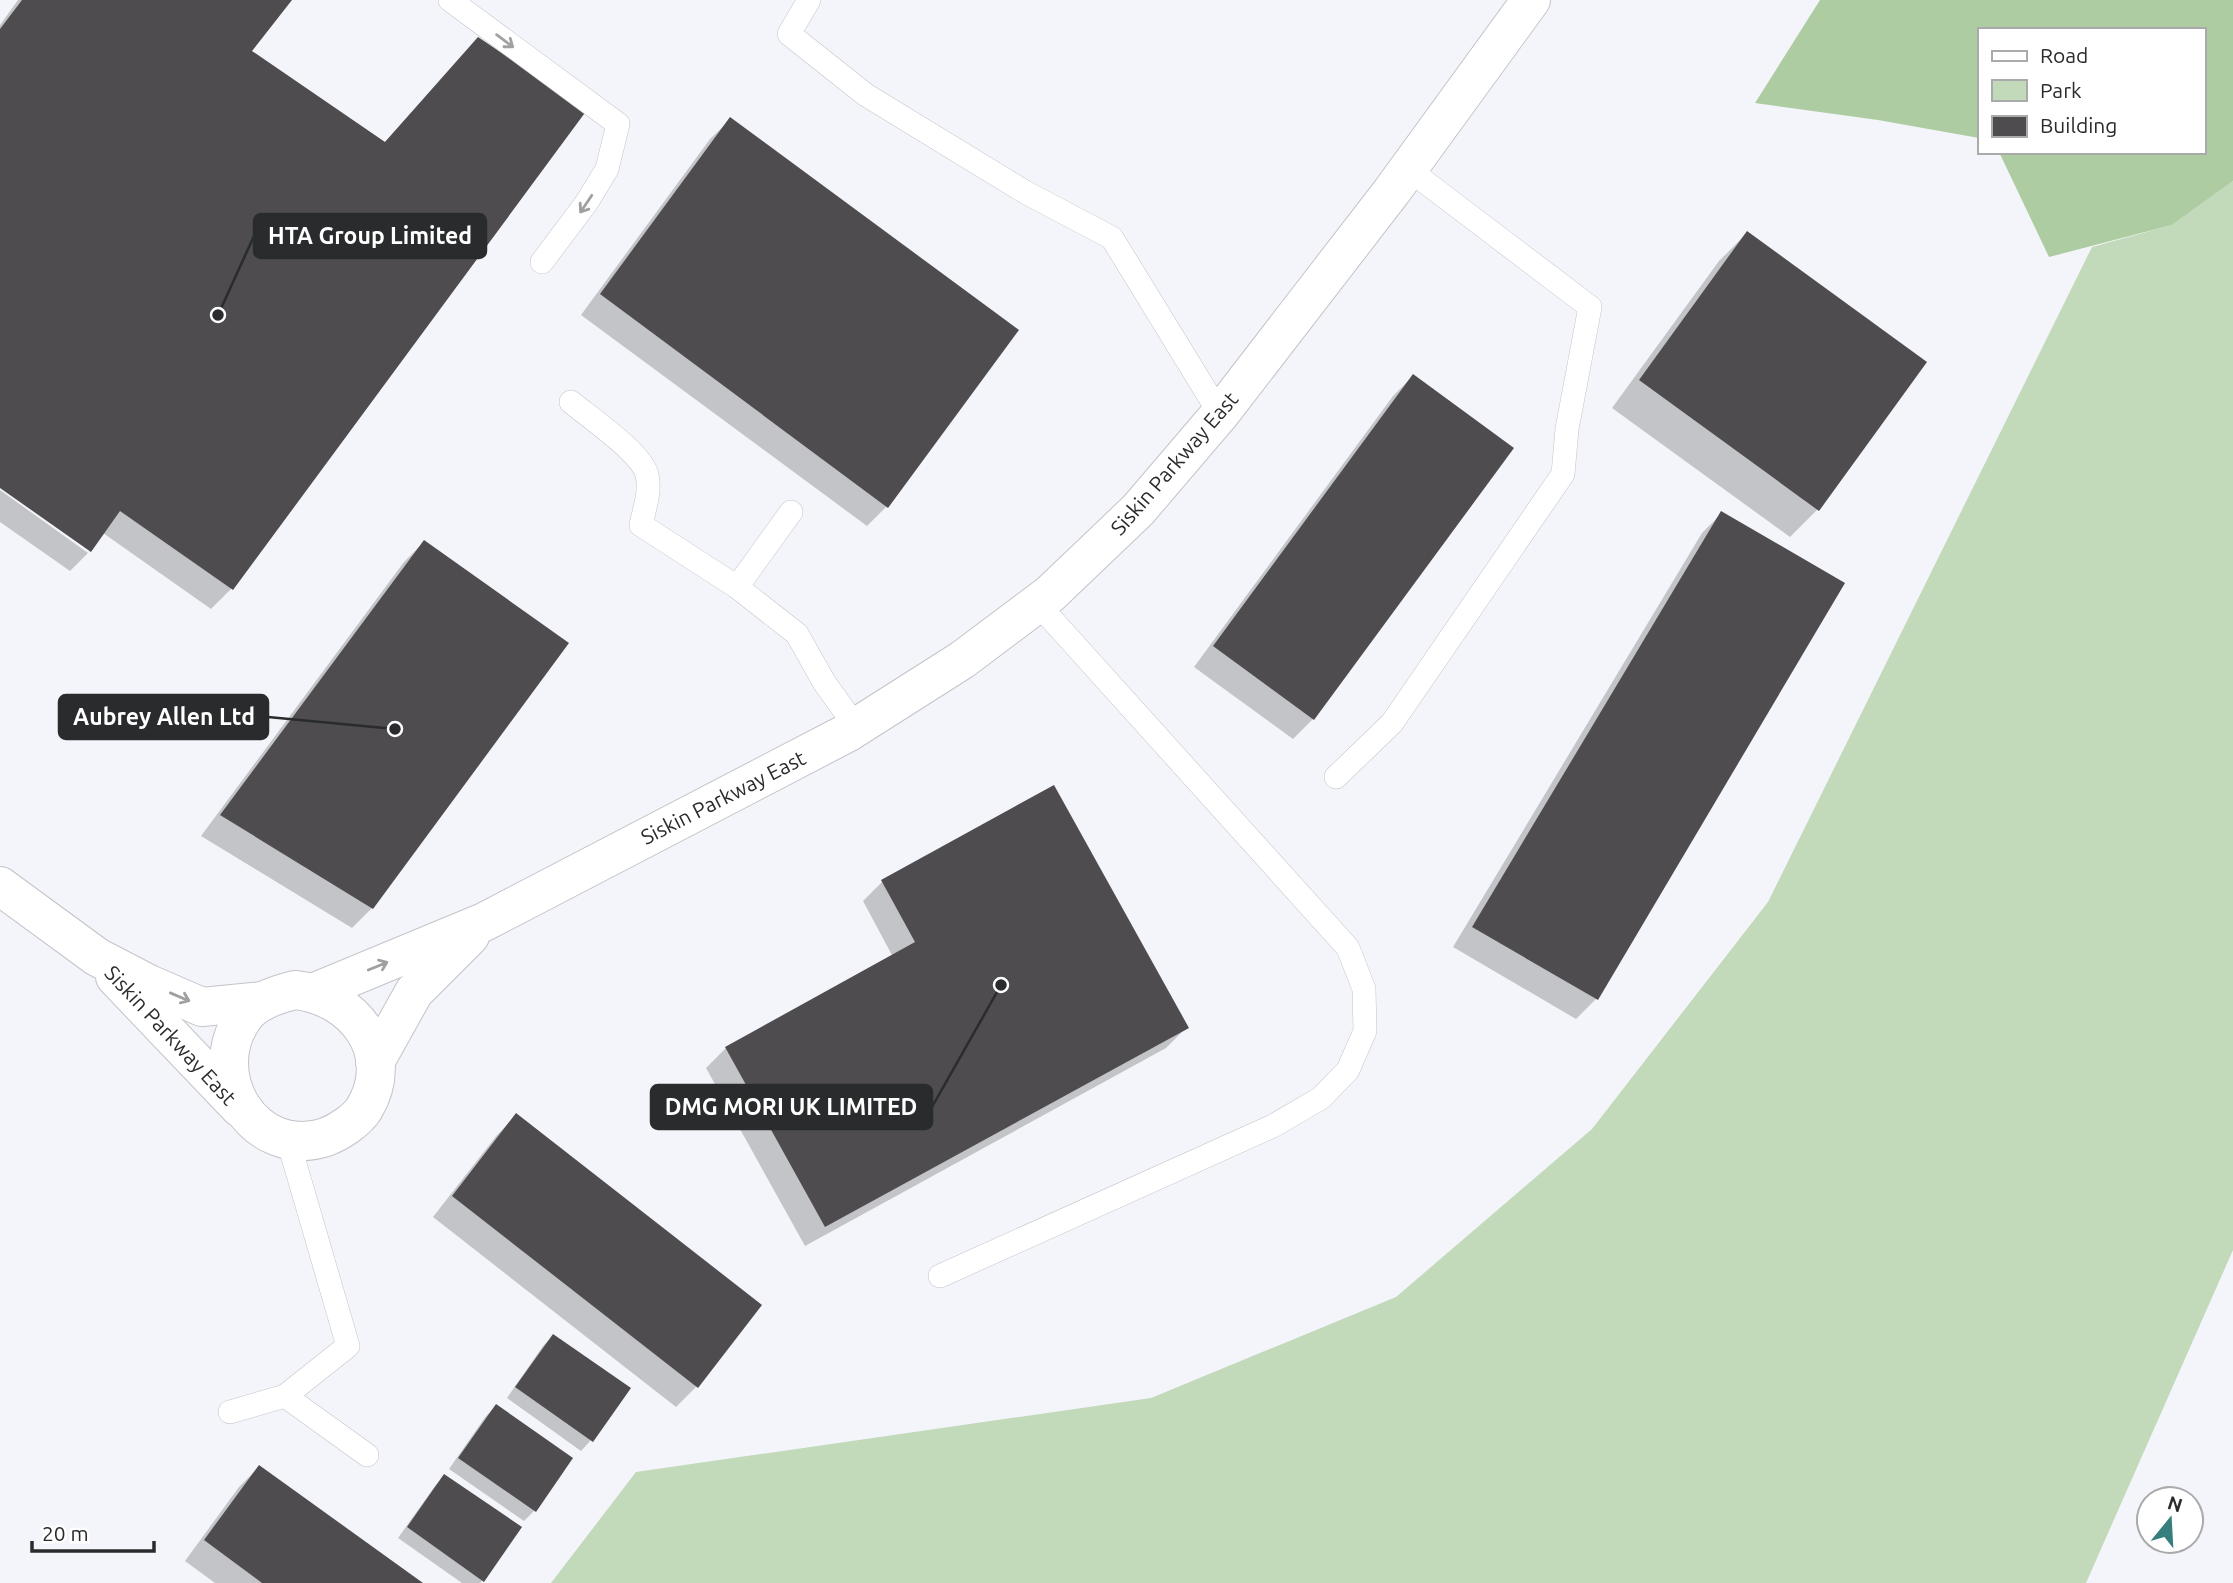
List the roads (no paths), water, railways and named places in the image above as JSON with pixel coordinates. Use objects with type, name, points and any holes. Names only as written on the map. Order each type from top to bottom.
[{"type":"street","name":"Siskin Parkway East","points":[[315,992],[484,922],[856,727],[962,660],[1037,603],[1138,510],[1220,414],[1408,169],[1531,0]]},
{"type":"street","name":"Siskin Parkway East","points":[[0,886],[97,957],[149,984],[202,1007],[263,1001]]},
{"type":"street","name":"Siskin Parkway East","points":[[375,1062],[414,992],[484,922]]},
{"type":"street","name":"Siskin Parkway East","points":[[97,957],[245,1113]]},
{"type":"street","points":[[295,990],[315,992],[340,1006],[359,1022],[369,1038],[375,1062],[373,1088],[363,1111],[338,1133],[313,1141],[288,1140],[263,1131],[245,1113],[232,1088],[229,1063],[233,1040],[244,1015],[263,1001],[295,990]]},
{"type":"lane","points":[[450,0],[618,124],[607,169],[587,202],[542,262]]},
{"type":"lane","points":[[809,0],[789,34],[866,95],[1025,192],[1112,238],[1220,414]]},
{"type":"lane","points":[[1336,778],[1392,723],[1563,474],[1567,429],[1590,307],[1408,169]]},
{"type":"lane","points":[[571,402],[638,458],[647,476],[647,498],[640,525],[737,587],[797,634],[824,682],[856,727]]},
{"type":"lane","points":[[737,587],[791,512]]},
{"type":"lane","points":[[940,1276],[1273,1126],[1321,1098],[1348,1070],[1364,1031],[1364,989],[1348,948],[1037,603]]},
{"type":"lane","points":[[230,1412],[285,1396],[348,1346],[288,1140]]},
{"type":"lane","points":[[285,1396],[367,1455]]},
{"type":"place","name":"HTA Group Limited","points":[[218,315]]},
{"type":"place","name":"Aubrey Allen Ltd","points":[[395,729]]},
{"type":"place","name":"DMG MORI UK LIMITED","points":[[1001,985]]}]
